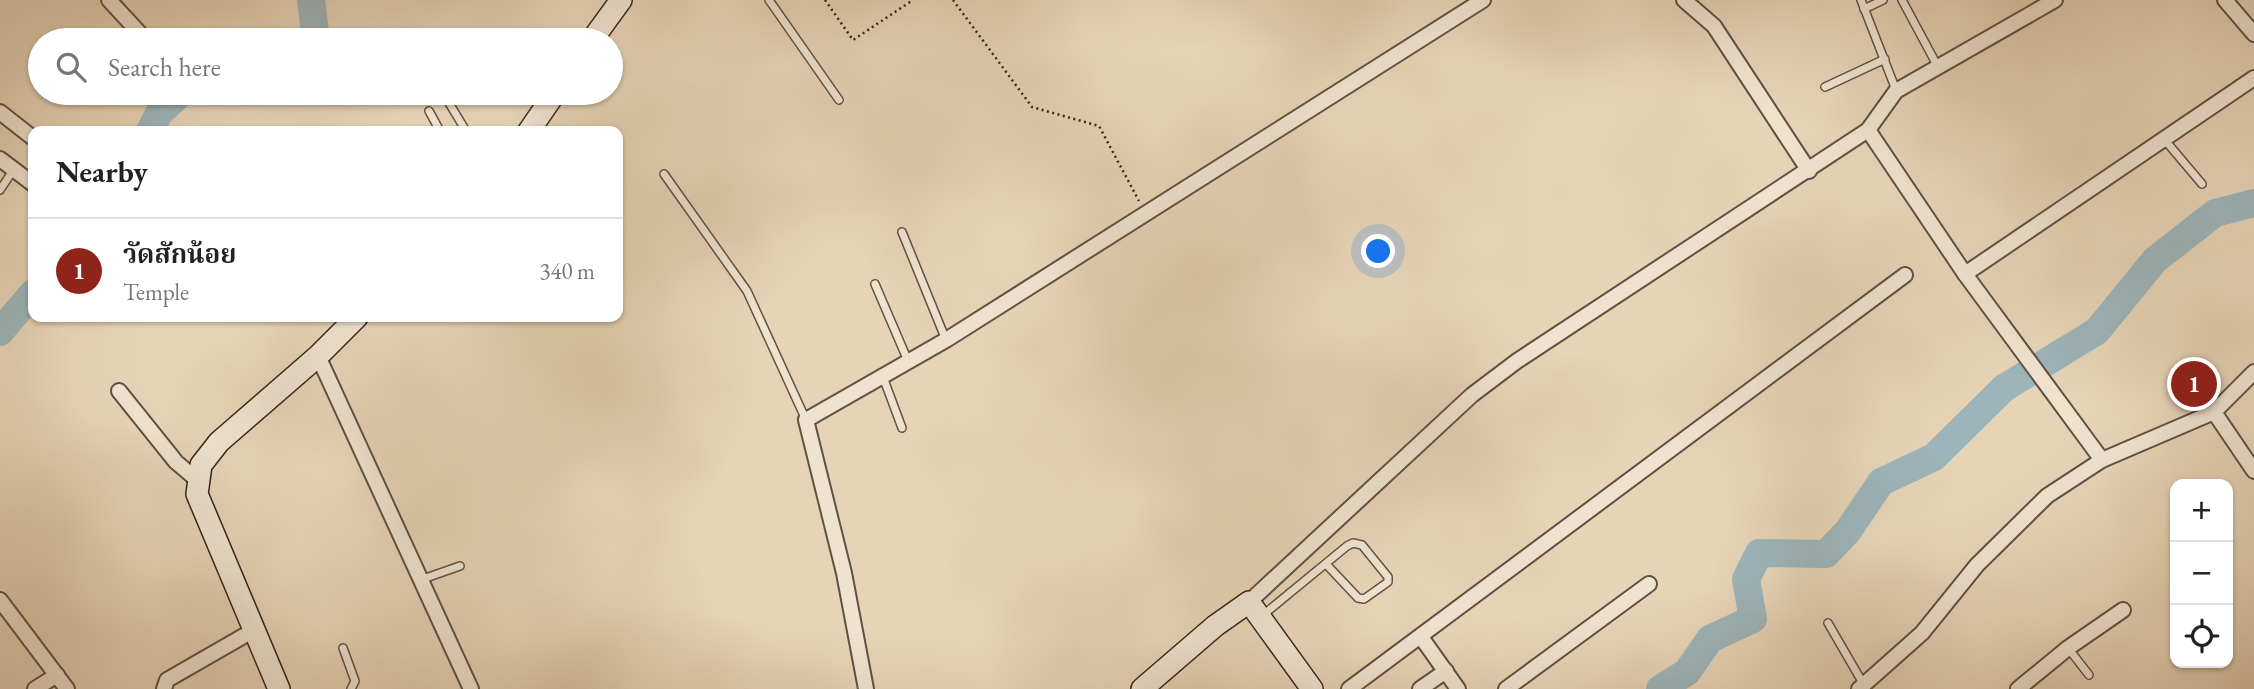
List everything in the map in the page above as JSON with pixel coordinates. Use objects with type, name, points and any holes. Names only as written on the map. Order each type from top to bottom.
[{"type":"street","points":[[109,0],[135,28]]},
{"type":"street","points":[[601,28],[621,0]]},
{"type":"street","points":[[866,689],[844,573],[806,420],[946,340],[1483,0]]},
{"type":"street","points":[[1684,0],[1714,26],[1809,171]]},
{"type":"street","points":[[1142,689],[1215,626],[1255,609],[1472,395],[1517,361],[1868,130],[1896,91],[2055,0]]},
{"type":"street","points":[[2225,0],[2254,34]]},
{"type":"street","points":[[1965,274],[2254,78]]},
{"type":"street","points":[[533,126],[545,105]]},
{"type":"street","points":[[0,112],[28,134]]},
{"type":"street","points":[[1868,130],[1965,274],[2102,460]]},
{"type":"street","points":[[0,159],[28,180]]},
{"type":"street","points":[[1349,689],[1905,275]]},
{"type":"street","points":[[279,689],[197,494],[196,480],[201,465],[219,442],[318,356],[352,322]]},
{"type":"street","points":[[318,356],[358,438],[420,581],[471,689]]},
{"type":"street","points":[[1862,687],[1922,633],[1977,565],[2047,496],[2102,460],[2214,412],[2254,372]]},
{"type":"street","points":[[119,391],[176,462],[196,480]]},
{"type":"street","points":[[2214,412],[2254,471]]},
{"type":"street","points":[[1506,689],[1649,584]]},
{"type":"street","points":[[0,600],[67,689]]},
{"type":"street","points":[[1255,609],[1312,689]]},
{"type":"street","points":[[2018,689],[2068,648],[2123,610]]},
{"type":"street","points":[[164,689],[167,680],[254,630]]},
{"type":"street","points":[[1421,637],[1458,689]]},
{"type":"street","points":[[1420,689],[1446,671]]},
{"type":"street","points":[[34,689],[57,675]]},
{"type":"lane","points":[[769,0],[839,100]]},
{"type":"lane","points":[[1883,0],[1863,4],[1896,91]]},
{"type":"lane","points":[[1902,0],[1939,68]]},
{"type":"lane","points":[[1825,87],[1885,59]]},
{"type":"lane","points":[[450,105],[463,126]]},
{"type":"lane","points":[[429,111],[437,126]]},
{"type":"lane","points":[[2164,139],[2202,184]]},
{"type":"lane","points":[[0,190],[13,170]]},
{"type":"lane","points":[[664,174],[747,291],[806,420]]},
{"type":"lane","points":[[902,232],[946,340]]},
{"type":"lane","points":[[875,284],[908,361]]},
{"type":"lane","points":[[883,377],[902,428]]},
{"type":"lane","points":[[1255,609],[1326,564],[1353,542],[1362,545],[1388,577],[1388,582],[1364,599],[1358,598],[1326,564]]},
{"type":"lane","points":[[420,581],[460,566]]},
{"type":"lane","points":[[1828,624],[1862,687]]},
{"type":"lane","points":[[343,648],[355,681],[351,689]]},
{"type":"lane","points":[[2068,648],[2089,675]]},
{"type":"path","points":[[825,0],[853,40],[913,0]]},
{"type":"path","points":[[953,0],[1032,107],[1099,126],[1146,215]]},
{"type":"waterway","points":[[311,0],[314,28]]},
{"type":"waterway","points":[[152,126],[159,113],[168,105]]},
{"type":"waterway","points":[[1660,689],[1687,672],[1710,639],[1753,619],[1746,579],[1759,553],[1826,554],[1848,531],[1881,482],[1934,457],[2004,388],[2097,331],[2155,260],[2215,213],[2254,203]]},
{"type":"waterway","points":[[0,332],[28,299]]},
{"type":"place","name":"วัดสักน้อย","points":[[2194,384]]}]
